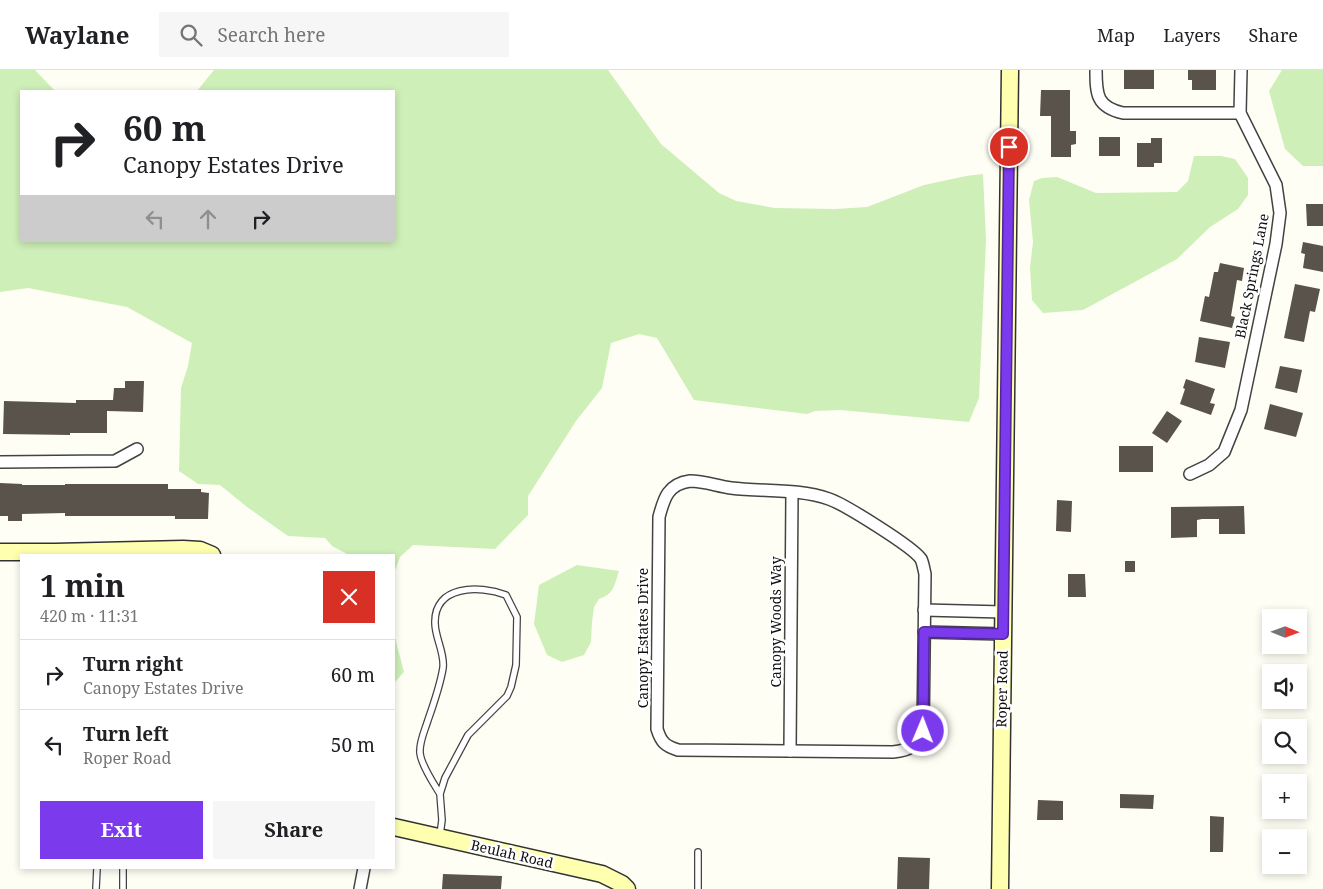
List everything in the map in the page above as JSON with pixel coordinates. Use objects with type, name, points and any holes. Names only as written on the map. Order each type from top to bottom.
[{"type":"street","name":"Roper Road","points":[[1000,889],[1010,70]]},
{"type":"street","points":[[1096,70],[1096,82],[1100,100],[1109,110],[1123,113],[1240,113]]},
{"type":"street","name":"Black Springs Lane","points":[[1190,474],[1209,464],[1224,452],[1241,410],[1278,236],[1280,213],[1276,186],[1240,113],[1241,70]]},
{"type":"street","points":[[0,462],[115,461],[137,449]]},
{"type":"street","name":"Canopy Estates Drive","points":[[690,481],[703,481],[728,488],[792,493],[804,493],[830,499],[903,544],[921,560],[925,574],[923,731],[916,743],[906,751],[893,752],[678,750],[667,746],[660,739],[657,729],[659,517],[663,501],[671,489],[680,482],[690,481]]},
{"type":"street","name":"Canopy Woods Way","points":[[790,751],[792,493]]},
{"type":"street","points":[[0,552],[127,553],[200,550],[210,554]]},
{"type":"street","points":[[924,610],[1003,612]]},
{"type":"street","points":[[924,632],[1003,634]]},
{"type":"street","name":"Beulah Road","points":[[395,827],[602,874],[622,884],[627,889]]},
{"type":"street","points":[[360,889],[364,869]]},
{"type":"lane","points":[[440,794],[425,768],[420,754],[422,738],[440,687],[444,665],[435,625],[436,609],[445,598],[456,591],[493,590],[506,595],[517,617],[516,665],[507,696],[468,735],[445,778],[440,794],[442,820],[440,837]]},
{"type":"lane","points":[[698,852],[698,889]]},
{"type":"lane","points":[[96,889],[97,869]]},
{"type":"lane","points":[[122,869],[123,889]]},
{"type":"green space","points":[[0,70],[35,70],[54,90],[20,90],[20,242],[395,242],[395,90],[198,90],[214,70],[608,70],[661,144],[719,193],[736,201],[775,208],[835,209],[867,207],[924,185],[983,174],[986,240],[979,398],[969,422],[840,410],[815,411],[807,414],[694,400],[657,338],[639,334],[611,343],[602,388],[576,421],[528,496],[528,515],[495,549],[413,545],[400,557],[395,570],[395,554],[347,554],[332,546],[325,538],[288,536],[220,485],[198,484],[179,471],[181,388],[188,366],[192,343],[127,307],[28,288],[0,292]]},
{"type":"green space","points":[[1282,70],[1323,70],[1323,166],[1303,166],[1285,149],[1269,91]]},
{"type":"green space","points":[[1194,156],[1221,156],[1235,159],[1248,178],[1248,195],[1238,209],[1210,227],[1177,259],[1083,310],[1043,313],[1032,300],[1030,267],[1033,242],[1029,200],[1034,181],[1042,178],[1057,177],[1096,193],[1177,192],[1188,181]]},
{"type":"green space","points":[[577,565],[619,571],[611,592],[599,599],[594,607],[591,642],[584,655],[562,662],[547,655],[534,624],[539,585]]},
{"type":"green space","points":[[395,638],[404,672],[395,682]]},
{"type":"building","points":[[1124,70],[1154,70],[1154,89],[1124,89]]},
{"type":"building","points":[[1188,70],[1216,70],[1216,90],[1192,90],[1192,80],[1188,80]]},
{"type":"building","points":[[1041,90],[1070,90],[1070,131],[1076,131],[1076,144],[1071,145],[1071,157],[1051,157],[1051,116],[1040,116]]},
{"type":"building","points":[[1099,137],[1120,137],[1120,156],[1099,156]]},
{"type":"building","points":[[1151,138],[1162,138],[1162,163],[1154,163],[1154,167],[1137,167],[1137,143],[1151,143]]},
{"type":"building","points":[[1306,204],[1323,204],[1323,226],[1307,226]]},
{"type":"building","points":[[1303,242],[1323,246],[1323,272],[1303,268],[1305,254],[1301,253]]},
{"type":"building","points":[[1220,263],[1244,268],[1242,281],[1237,280],[1231,316],[1235,317],[1232,328],[1200,321],[1205,296],[1209,297],[1214,272],[1218,272]]},
{"type":"building","points":[[1295,284],[1320,289],[1315,312],[1310,311],[1304,342],[1284,338]]},
{"type":"building","points":[[1199,337],[1230,342],[1225,368],[1195,362]]},
{"type":"building","points":[[1280,366],[1302,370],[1297,393],[1275,388]]},
{"type":"building","points":[[1186,379],[1215,389],[1210,403],[1215,404],[1211,415],[1180,404]]},
{"type":"building","points":[[125,381],[144,381],[143,412],[107,411],[107,433],[70,433],[70,435],[3,434],[4,401],[76,403],[76,400],[113,400],[114,388],[125,388]]},
{"type":"building","points":[[1270,404],[1303,413],[1296,437],[1264,429]]},
{"type":"building","points":[[1167,411],[1182,421],[1167,443],[1152,433]]},
{"type":"building","points":[[1119,446],[1153,446],[1153,472],[1119,472]]},
{"type":"building","points":[[0,483],[22,485],[168,484],[168,489],[201,489],[201,492],[209,493],[208,519],[175,519],[175,516],[65,516],[65,513],[22,514],[22,521],[8,521],[8,516],[0,516]]},
{"type":"building","points":[[1057,500],[1072,501],[1071,532],[1056,531]]},
{"type":"building","points":[[1244,506],[1245,534],[1219,534],[1219,519],[1202,519],[1197,520],[1197,537],[1171,538],[1171,507]]},
{"type":"building","points":[[1125,561],[1135,561],[1135,572],[1125,572]]},
{"type":"building","points":[[1068,574],[1085,574],[1086,597],[1068,597]]},
{"type":"building","points":[[1120,794],[1154,795],[1153,809],[1120,808]]},
{"type":"building","points":[[1038,800],[1063,801],[1063,820],[1037,820]]},
{"type":"building","points":[[1210,816],[1224,817],[1223,852],[1210,852]]},
{"type":"building","points":[[898,857],[930,858],[929,889],[897,889]]},
{"type":"building","points":[[443,874],[502,876],[501,889],[442,889]]},
{"type":"route","points":[[923,731],[924,632],[1003,634],[1009,147]]}]
